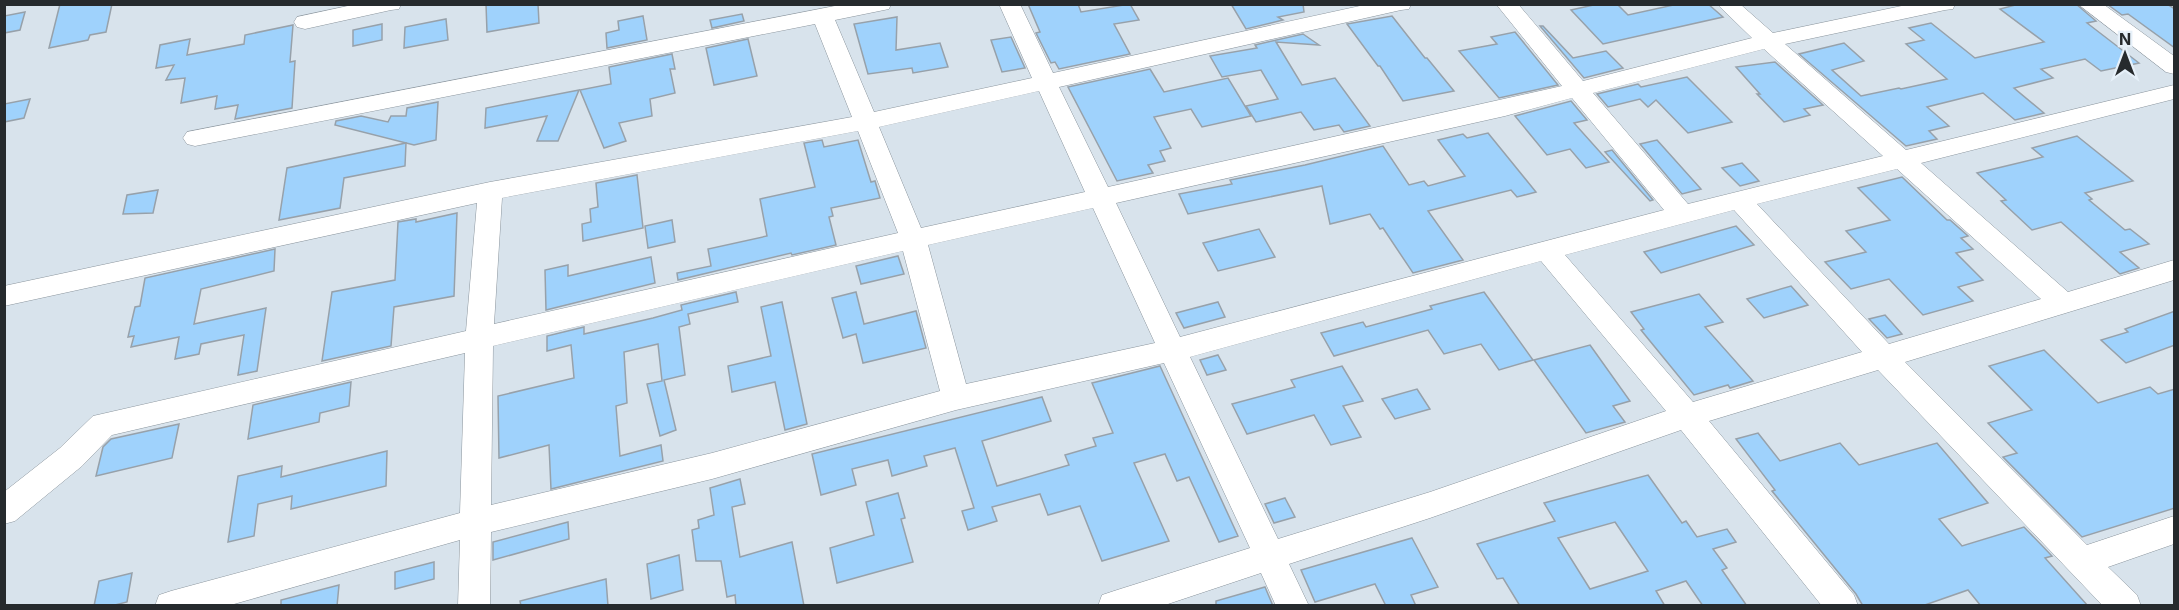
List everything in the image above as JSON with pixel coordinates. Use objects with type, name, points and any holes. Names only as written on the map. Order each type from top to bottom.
[{"type":"street","points":[[305,22],[391,4]]},
{"type":"street","points":[[195,138],[881,4]]},
{"type":"street","points":[[1009,4],[1293,606]]},
{"type":"street","points":[[4,296],[490,192],[865,122],[1401,4]]},
{"type":"street","points":[[1506,4],[1682,214]]},
{"type":"street","points":[[1727,4],[2061,302]]},
{"type":"street","points":[[4,511],[71,458],[103,425],[913,239],[1580,91],[1767,41],[1945,4]]},
{"type":"street","points":[[2088,4],[2175,67]]},
{"type":"street","points":[[823,16],[913,239],[956,398]]},
{"type":"street","points":[[171,606],[476,522],[712,466],[956,398],[1173,350],[1545,249],[2175,92]]},
{"type":"street","points":[[474,606],[479,339],[490,192]]},
{"type":"street","points":[[1738,200],[1883,357],[2126,606]]},
{"type":"street","points":[[1545,249],[1687,416],[1842,606]]},
{"type":"street","points":[[1114,606],[1430,505],[1687,416],[2061,302],[2175,270]]},
{"type":"street","points":[[2083,561],[2175,530]]},
{"type":"building","points":[[60,4],[112,4],[106,32],[90,35],[88,40],[49,48]]},
{"type":"building","points":[[486,4],[538,4],[539,23],[487,32]]},
{"type":"building","points":[[1028,4],[1078,4],[1081,12],[1130,4],[1139,20],[1114,24],[1130,54],[1059,69],[1055,62],[1051,63],[1036,33],[1040,32]]},
{"type":"building","points":[[1231,4],[1303,4],[1304,12],[1278,17],[1283,20],[1246,29]]},
{"type":"building","points":[[1598,4],[1617,4],[1628,15],[1678,4],[1708,4],[1723,17],[1603,44],[1571,10]]},
{"type":"building","points":[[2019,4],[2076,4],[2096,21],[2087,23],[2139,63],[2101,71],[2085,59],[2041,69],[2053,78],[2014,88],[2044,113],[2015,120],[1983,93],[1927,107],[1949,126],[1929,131],[1937,139],[1906,146],[1799,54],[1844,43],[1864,61],[1832,70],[1861,96],[1947,79],[1906,44],[1924,40],[1909,28],[1931,23],[1975,58],[2044,42],[2000,9]]},
{"type":"building","points":[[2107,4],[2167,4],[2175,9],[2175,48],[2128,14],[2122,15]]},
{"type":"building","points":[[25,12],[20,30],[4,33],[4,16]]},
{"type":"building","points":[[742,14],[744,21],[712,28],[710,20]]},
{"type":"building","points":[[643,16],[647,40],[607,48],[606,33],[619,30],[618,21]]},
{"type":"building","points":[[1392,16],[1454,91],[1403,101],[1380,66],[1347,24]]},
{"type":"building","points":[[897,17],[896,50],[940,43],[948,67],[913,73],[912,68],[868,74],[854,24]]},
{"type":"building","points":[[446,19],[448,40],[404,48],[405,27]]},
{"type":"building","points":[[382,24],[382,40],[353,46],[353,30]]},
{"type":"building","points":[[293,25],[290,62],[295,61],[292,108],[235,119],[238,105],[215,109],[217,96],[181,103],[185,78],[166,80],[174,65],[156,68],[160,45],[190,39],[187,55],[244,44],[245,35]]},
{"type":"building","points":[[1540,26],[1543,26],[1573,58],[1606,51],[1623,68],[1584,78]]},
{"type":"building","points":[[1515,32],[1558,85],[1499,98],[1459,51],[1497,44],[1491,37]]},
{"type":"building","points":[[1303,34],[1319,45],[1276,42],[1302,85],[1335,78],[1370,126],[1344,132],[1339,125],[1314,130],[1301,112],[1256,122],[1246,106],[1278,99],[1261,70],[1222,77],[1210,56],[1257,48],[1255,45]]},
{"type":"building","points":[[1011,37],[1025,68],[1002,72],[991,40]]},
{"type":"building","points":[[748,39],[757,76],[714,85],[706,48]]},
{"type":"building","points":[[672,54],[675,69],[670,69],[675,93],[650,99],[652,116],[619,123],[626,141],[604,148],[580,90],[611,84],[609,67]]},
{"type":"building","points":[[1775,62],[1823,105],[1804,109],[1810,115],[1784,122],[1757,94],[1760,94],[1736,67]]},
{"type":"building","points":[[1150,69],[1164,92],[1228,78],[1251,116],[1202,127],[1191,109],[1154,117],[1171,148],[1160,151],[1165,161],[1148,165],[1153,173],[1117,181],[1068,87]]},
{"type":"building","points":[[1687,77],[1732,122],[1688,133],[1656,100],[1648,107],[1640,99],[1608,107],[1597,94],[1638,84],[1641,87]]},
{"type":"building","points":[[579,90],[558,141],[537,141],[547,116],[485,128],[486,108]]},
{"type":"building","points":[[30,99],[24,118],[4,122],[4,104]]},
{"type":"building","points":[[1571,101],[1587,120],[1574,123],[1609,162],[1586,168],[1570,149],[1547,155],[1515,116]]},
{"type":"building","points":[[438,102],[436,140],[414,145],[335,125],[336,121],[361,116],[388,122],[391,116],[406,116],[407,108]]},
{"type":"building","points":[[1488,133],[1536,192],[1517,197],[1511,190],[1428,211],[1463,260],[1413,273],[1383,228],[1380,229],[1370,214],[1330,224],[1322,186],[1188,214],[1179,194],[1232,184],[1230,180],[1383,146],[1409,185],[1424,181],[1428,186],[1465,176],[1438,140],[1463,134],[1467,138]]},
{"type":"building","points":[[2077,136],[2133,181],[2085,193],[2092,199],[2089,200],[2125,230],[2130,229],[2149,244],[2120,252],[2139,268],[2120,274],[2061,222],[2032,230],[2001,201],[2006,200],[1977,173],[2043,157],[2032,148]]},
{"type":"building","points":[[822,140],[824,147],[858,140],[871,182],[875,181],[880,198],[831,208],[833,216],[829,217],[836,245],[792,255],[791,253],[678,280],[677,273],[711,266],[708,249],[767,236],[760,199],[815,187],[804,143]]},
{"type":"building","points":[[1657,140],[1701,189],[1682,194],[1640,144]]},
{"type":"building","points":[[406,143],[405,166],[344,178],[340,208],[279,220],[287,168]]},
{"type":"building","points":[[1612,150],[1653,200],[1650,201],[1605,152]]},
{"type":"building","points":[[1742,163],[1759,181],[1740,186],[1722,168]]},
{"type":"building","points":[[637,175],[643,228],[583,241],[582,224],[591,222],[590,209],[598,207],[596,183]]},
{"type":"building","points":[[1902,177],[1947,220],[1950,220],[1968,236],[1961,238],[1973,249],[1956,253],[1983,280],[1958,287],[1973,301],[1923,315],[1889,279],[1851,289],[1825,262],[1866,252],[1846,231],[1890,220],[1858,188]]},
{"type":"building","points":[[158,190],[153,213],[123,214],[127,195]]},
{"type":"building","points":[[457,213],[454,296],[394,307],[391,346],[322,361],[332,292],[395,280],[398,222],[416,219],[416,222]]},
{"type":"building","points":[[672,220],[675,242],[648,248],[645,226]]},
{"type":"building","points":[[1736,226],[1754,245],[1661,273],[1644,252]]},
{"type":"building","points":[[1259,229],[1275,257],[1218,271],[1203,243]]},
{"type":"building","points":[[275,249],[274,271],[201,289],[194,324],[266,308],[257,371],[238,375],[244,335],[201,344],[199,354],[175,359],[179,337],[131,347],[134,336],[128,337],[135,307],[140,306],[145,278]]},
{"type":"building","points":[[898,256],[904,274],[861,284],[856,266]]},
{"type":"building","points":[[651,257],[655,283],[546,310],[545,270],[568,265],[568,276]]},
{"type":"building","points":[[1791,286],[1808,305],[1764,318],[1747,299]]},
{"type":"building","points":[[736,292],[738,302],[688,314],[690,324],[679,327],[685,375],[664,380],[676,430],[660,436],[647,384],[662,381],[658,344],[624,352],[627,403],[616,406],[620,456],[661,445],[663,461],[551,489],[549,445],[499,458],[498,396],[574,378],[571,345],[547,351],[547,336],[584,327],[584,334],[653,318],[682,310],[681,305]]},
{"type":"building","points":[[856,292],[864,324],[916,311],[926,348],[863,363],[856,334],[843,338],[832,298]]},
{"type":"building","points":[[1484,292],[1533,360],[1499,370],[1481,344],[1444,354],[1428,330],[1334,356],[1321,333],[1363,322],[1366,327],[1432,309],[1430,306]]},
{"type":"building","points":[[1699,294],[1723,322],[1705,327],[1753,381],[1730,388],[1728,385],[1694,395],[1641,330],[1644,329],[1631,312]]},
{"type":"building","points":[[782,302],[807,424],[785,430],[775,382],[732,392],[728,366],[771,356],[761,307]]},
{"type":"building","points":[[1218,302],[1225,317],[1184,328],[1176,313]]},
{"type":"building","points":[[2175,311],[2175,345],[2126,363],[2101,340],[2128,332],[2125,329]]},
{"type":"building","points":[[1885,315],[1902,334],[1887,338],[1869,319]]},
{"type":"building","points":[[1590,345],[1630,401],[1613,406],[1625,422],[1586,433],[1534,360]]},
{"type":"building","points":[[2044,350],[2098,403],[2150,387],[2158,394],[2175,389],[2175,508],[2082,537],[2003,457],[2017,453],[1988,423],[2032,410],[1989,366]]},
{"type":"building","points":[[1218,355],[1226,370],[1207,375],[1200,360]]},
{"type":"building","points":[[1160,366],[1238,536],[1219,542],[1189,477],[1177,481],[1165,454],[1134,463],[1169,541],[1102,561],[1080,506],[1048,515],[1040,494],[992,507],[997,521],[968,530],[962,511],[974,508],[955,448],[924,456],[927,466],[892,476],[888,460],[852,469],[856,485],[821,495],[812,454],[1042,397],[1051,421],[982,441],[997,486],[1069,465],[1065,455],[1096,446],[1093,438],[1113,433],[1092,383]]},
{"type":"building","points":[[1342,366],[1363,401],[1343,406],[1361,437],[1331,445],[1314,415],[1247,434],[1232,404],[1295,387],[1291,380]]},
{"type":"building","points":[[351,382],[349,406],[320,413],[319,422],[248,439],[253,405]]},
{"type":"building","points":[[1417,389],[1430,409],[1395,419],[1382,399]]},
{"type":"building","points":[[179,424],[172,458],[96,476],[103,447],[111,439]]},
{"type":"building","points":[[1758,433],[1780,461],[1840,443],[1859,465],[1937,443],[1988,503],[1939,519],[1962,546],[2024,527],[2052,556],[2045,558],[2088,606],[1981,606],[1968,590],[1922,606],[1863,606],[1856,594],[1772,491],[1775,490],[1736,439]]},
{"type":"building","points":[[387,451],[386,486],[291,509],[292,496],[258,504],[254,536],[228,542],[238,476],[282,466],[281,477]]},
{"type":"building","points":[[1648,475],[1682,523],[1686,521],[1697,537],[1727,529],[1736,542],[1713,549],[1727,568],[1722,570],[1747,606],[1703,606],[1686,581],[1656,591],[1665,606],[1520,606],[1503,578],[1497,579],[1477,544],[1555,521],[1544,503]],"holes":[[[1615,522],[1648,571],[1590,589],[1558,538]]]},
{"type":"building","points":[[740,479],[745,504],[732,507],[740,557],[792,542],[804,606],[736,606],[735,595],[727,597],[721,561],[696,561],[692,530],[699,528],[698,520],[714,515],[710,488]]},
{"type":"building","points":[[898,493],[905,518],[901,519],[913,562],[837,583],[830,548],[874,535],[866,502]]},
{"type":"building","points":[[1285,498],[1295,517],[1274,523],[1265,504]]},
{"type":"building","points":[[568,522],[569,539],[493,560],[493,542]]},
{"type":"building","points":[[1412,538],[1438,587],[1411,595],[1416,606],[1386,606],[1375,584],[1315,602],[1301,570]]},
{"type":"building","points":[[679,555],[683,590],[651,599],[647,564]]},
{"type":"building","points":[[434,562],[434,579],[395,589],[395,572]]},
{"type":"building","points":[[132,573],[127,602],[111,606],[94,606],[99,581]]},
{"type":"building","points":[[606,579],[608,606],[521,606],[520,601]]},
{"type":"building","points":[[339,585],[337,606],[281,606],[281,600]]},
{"type":"building","points":[[1265,587],[1273,606],[1216,606],[1216,601]]}]
